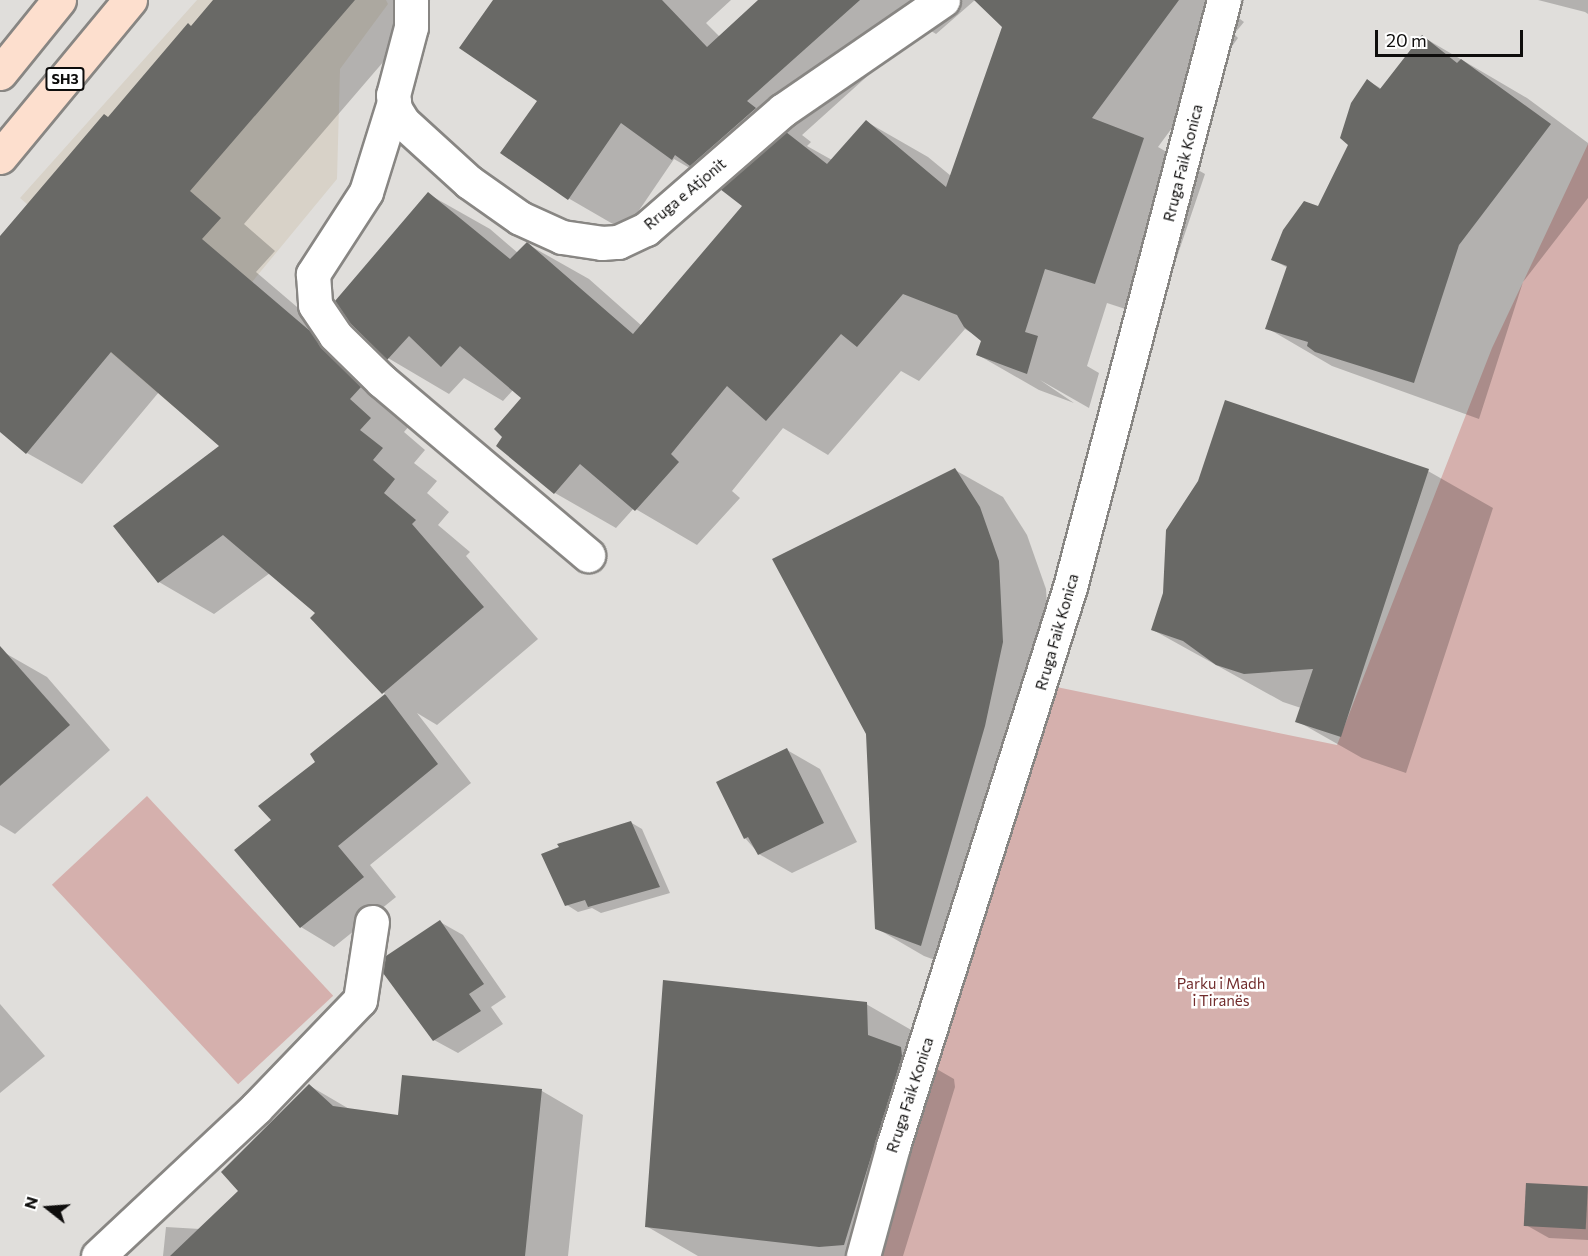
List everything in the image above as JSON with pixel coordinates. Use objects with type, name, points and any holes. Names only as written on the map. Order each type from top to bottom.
[{"type":"main road","points":[[0,73],[59,0]]},
{"type":"main road","name":"SH3","points":[[0,157],[130,0]]},
{"type":"street","points":[[411,0],[411,27],[395,81],[394,102],[366,192],[313,274],[315,304],[335,335],[382,381],[588,555]]},
{"type":"street","name":"Rruga e Atjonit","points":[[394,102],[413,133],[450,167],[520,218],[562,237],[591,243],[618,242],[658,219],[802,96],[943,0]]},
{"type":"street","name":"Rruga Faik Konica","points":[[863,1256],[892,1146],[931,1030],[1070,587],[1224,0]]},
{"type":"street","points":[[98,1256],[256,1108],[360,1000],[372,922]]},
{"type":"shaded area","points":[[197,0],[386,0],[388,4],[340,69],[337,179],[252,282],[269,297],[175,408],[95,339],[132,295],[20,198]]},
{"type":"green space","name":"Parku i Madh i Tiranës","points":[[1588,144],[1588,1256],[863,1256],[1042,684],[1337,745],[1492,348]]},
{"type":"green space","points":[[147,796],[333,996],[238,1084],[52,885]]},
{"type":"building","points":[[213,0],[355,0],[190,191],[221,218],[202,239],[310,331],[361,387],[350,399],[371,418],[360,430],[383,448],[373,460],[395,479],[384,493],[416,520],[412,524],[484,607],[382,694],[310,618],[315,613],[223,535],[158,583],[113,526],[219,446],[111,352],[26,454],[0,432],[0,236],[104,114],[108,117],[188,23],[191,26]]},
{"type":"building","points":[[493,0],[662,0],[707,47],[758,0],[860,0],[747,101],[756,108],[690,166],[675,155],[672,160],[621,123],[568,200],[500,153],[537,101],[459,48]]},
{"type":"building","points":[[974,0],[1179,0],[1092,118],[1144,138],[1095,284],[1045,269],[1025,332],[1038,336],[1027,374],[976,355],[981,341],[964,327],[957,315],[903,294],[857,347],[841,334],[766,421],[727,386],[671,454],[679,462],[635,511],[580,464],[554,494],[496,446],[502,437],[494,429],[521,398],[460,346],[441,367],[409,336],[387,360],[350,323],[335,301],[428,192],[510,259],[527,242],[633,334],[742,206],[720,189],[786,132],[827,164],[866,120],[946,187],[1002,27]]},
{"type":"building","points":[[1422,35],[1457,63],[1461,59],[1551,124],[1459,245],[1414,383],[1315,352],[1307,346],[1308,342],[1265,329],[1287,266],[1271,260],[1283,230],[1304,201],[1318,206],[1348,145],[1340,138],[1351,103],[1367,79],[1380,89]]},
{"type":"building","points":[[1225,400],[1429,469],[1341,737],[1295,722],[1313,669],[1244,674],[1216,665],[1183,641],[1151,630],[1163,593],[1166,530],[1198,481]]},
{"type":"building","points":[[955,468],[980,507],[999,561],[1003,642],[985,726],[921,946],[875,929],[866,734],[772,559]]},
{"type":"building","points":[[0,646],[70,725],[0,786]]},
{"type":"building","points":[[385,694],[438,764],[338,846],[364,877],[300,928],[234,850],[271,820],[258,806],[315,762],[310,754]]},
{"type":"building","points":[[787,748],[824,823],[758,855],[748,837],[744,839],[716,782]]},
{"type":"building","points":[[631,821],[660,887],[588,907],[585,900],[565,906],[541,854],[559,847],[557,844]]},
{"type":"building","points":[[440,920],[484,984],[469,994],[481,1011],[433,1041],[383,973],[386,956]]},
{"type":"building","points":[[663,980],[867,1002],[868,1035],[901,1047],[902,1056],[844,1245],[819,1247],[645,1227]]},
{"type":"building","points":[[402,1075],[542,1089],[525,1256],[170,1256],[238,1191],[221,1172],[309,1084],[333,1106],[398,1115]]},
{"type":"building","points":[[1526,1183],[1588,1186],[1586,1229],[1524,1226]]}]
